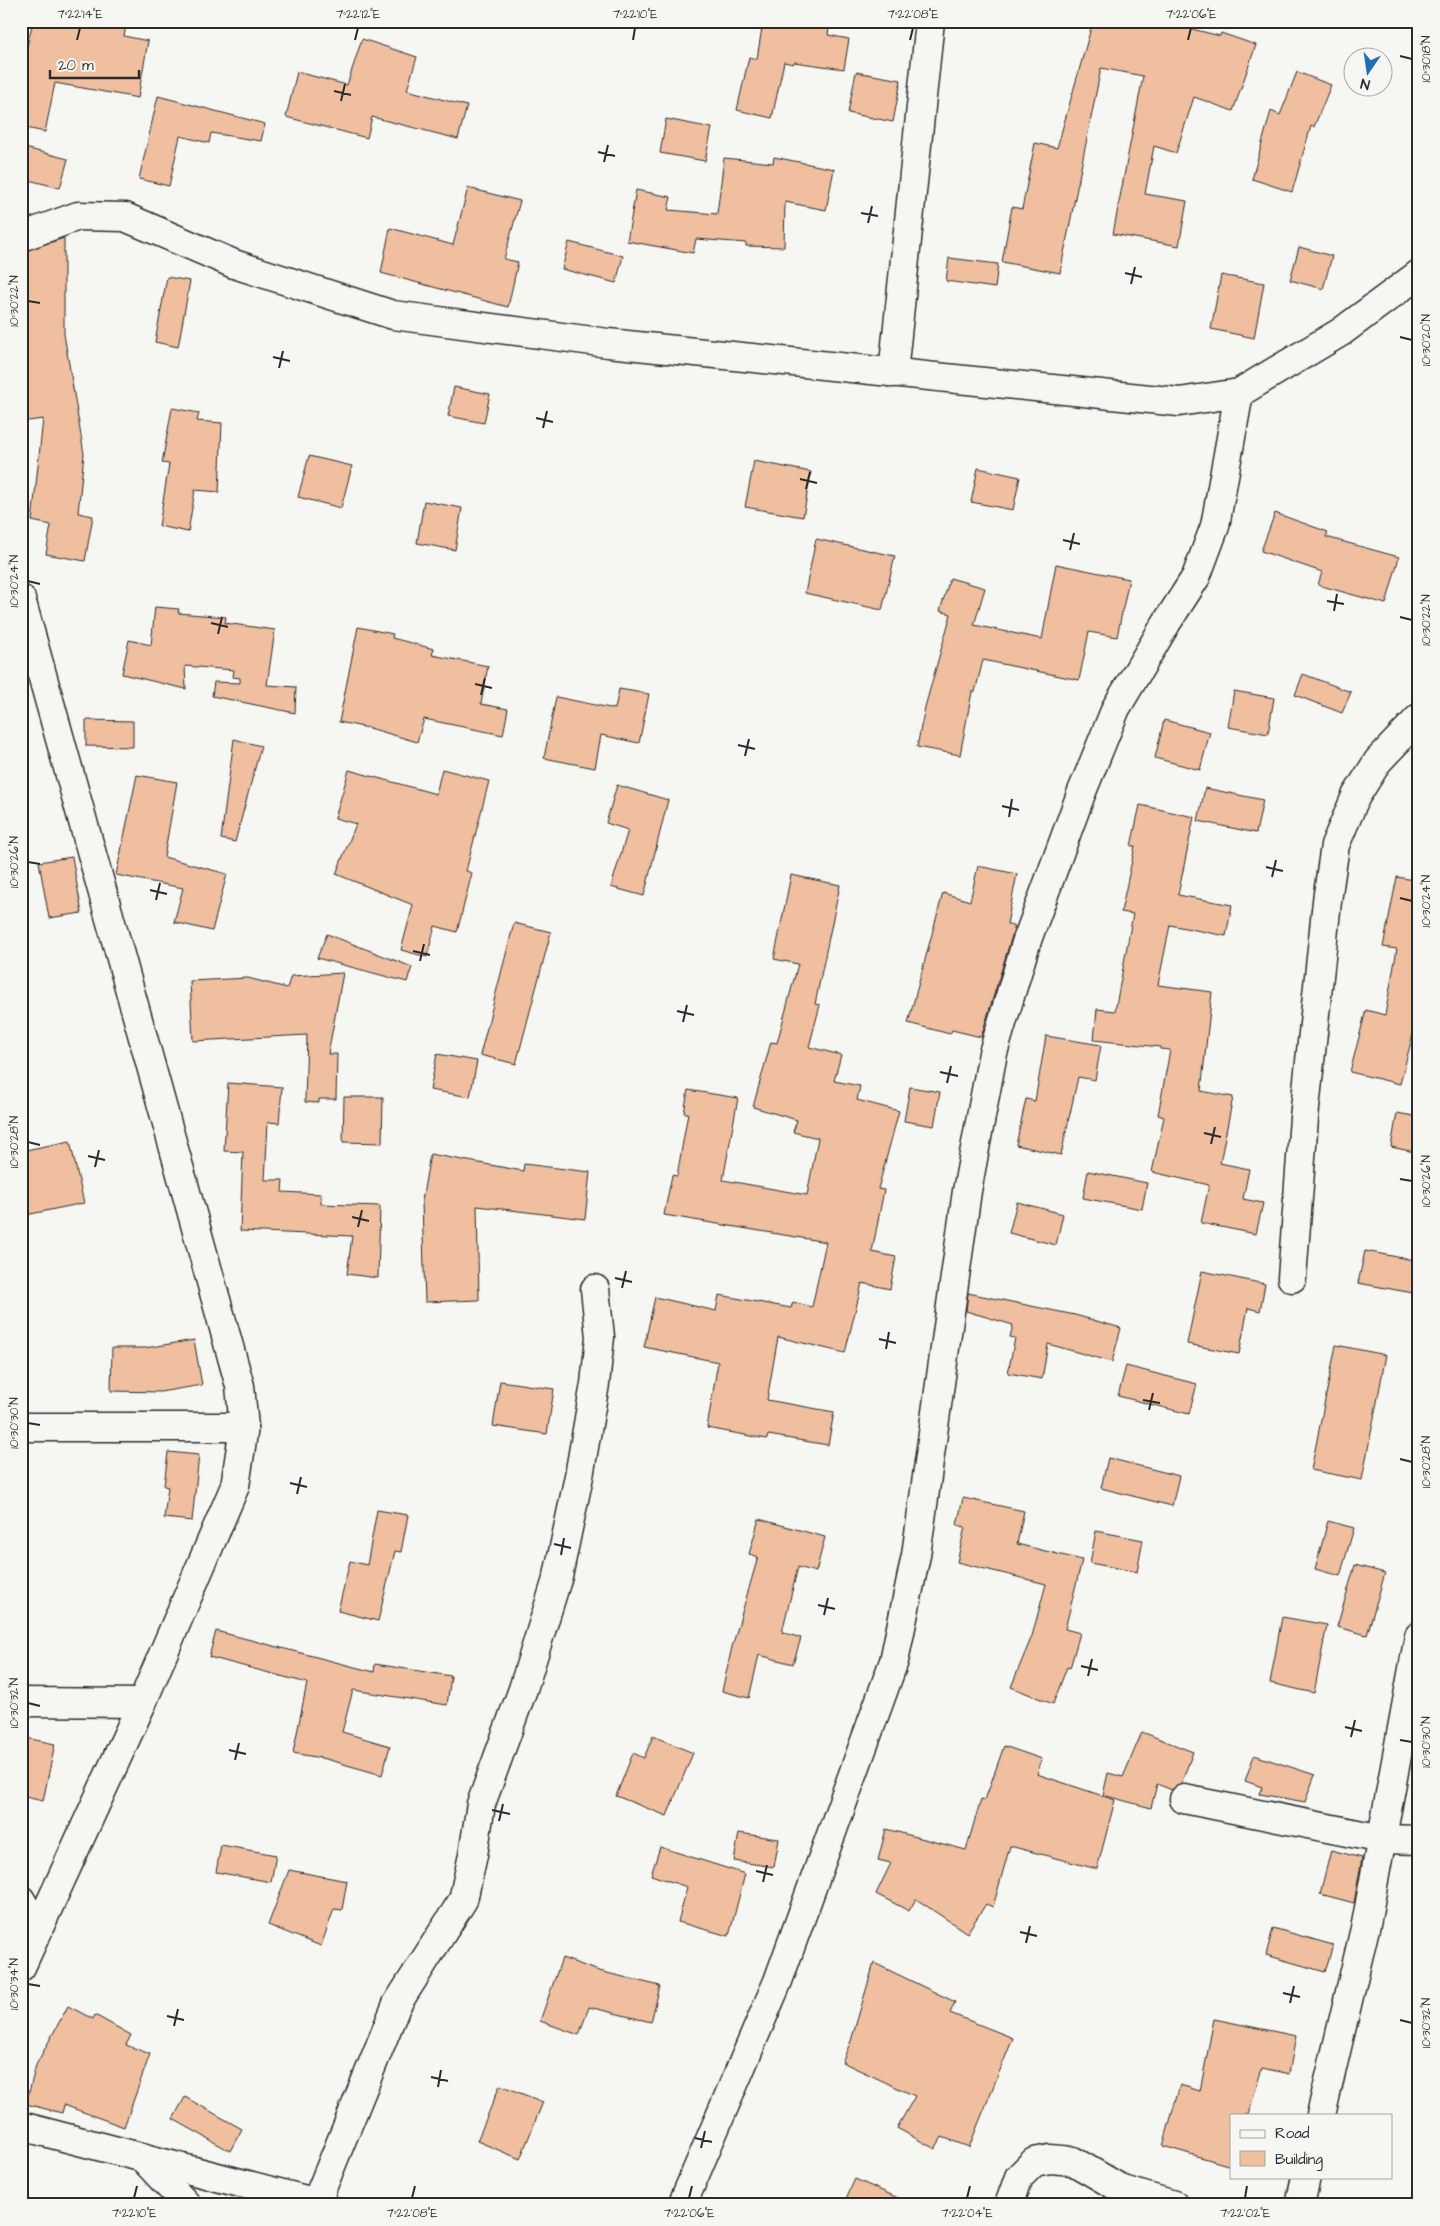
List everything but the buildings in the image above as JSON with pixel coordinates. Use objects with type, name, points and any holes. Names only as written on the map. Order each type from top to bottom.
[{"type":"street","points":[[893,373],[930,21]]},
{"type":"street","points":[[21,237],[78,216],[125,217],[234,264],[394,315],[608,343],[1179,402],[1239,393],[1342,332],[1419,274]]},
{"type":"street","points":[[682,2205],[778,1980],[894,1661],[916,1555],[967,1191],[993,1053],[1026,943],[1081,794],[1116,708],[1200,568],[1215,526],[1239,393]]},
{"type":"street","points":[[21,1967],[142,1703],[235,1486],[244,1426],[240,1386],[22,609]]},
{"type":"street","points":[[1292,1278],[1304,1118],[1327,901],[1335,845],[1356,796],[1378,761],[1419,718]]},
{"type":"street","points":[[21,2126],[321,2204],[397,2004],[463,1900],[473,1855],[481,1804],[523,1689],[558,1576],[579,1476],[595,1384],[600,1338],[595,1289]]},
{"type":"street","points":[[21,1427],[244,1426]]},
{"type":"street","points":[[1321,2114],[1366,1924],[1419,1636]]},
{"type":"street","points":[[21,1702],[142,1703]]},
{"type":"street","points":[[1184,1798],[1382,1839],[1419,1840]]},
{"type":"street","points":[[21,1900],[38,1931]]},
{"type":"street","points":[[142,2157],[187,2205]]},
{"type":"street","points":[[1009,2205],[1019,2177],[1034,2162],[1050,2159],[1073,2161],[1123,2190],[1174,2205]]},
{"type":"street","points":[[1300,2205],[1306,2178]]}]
